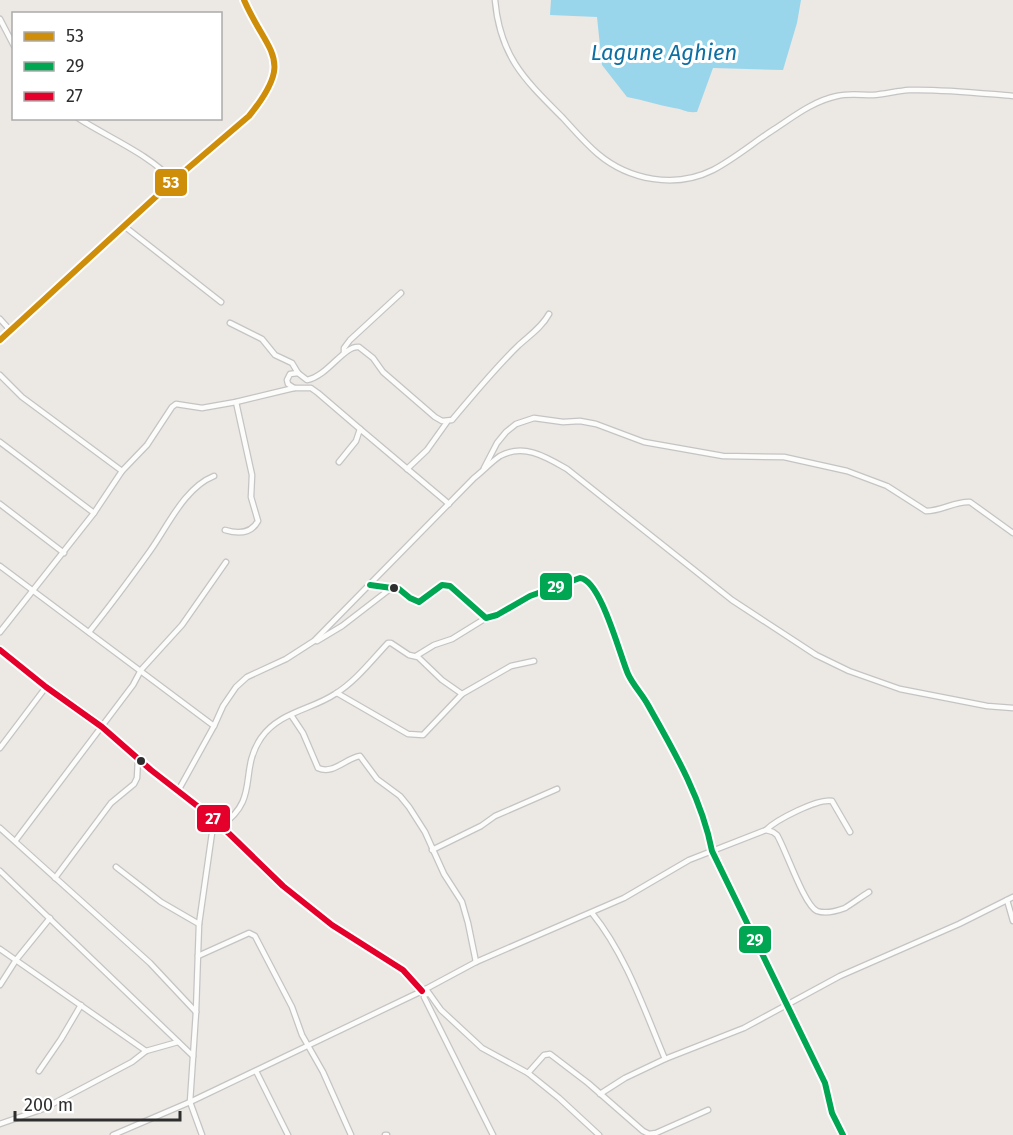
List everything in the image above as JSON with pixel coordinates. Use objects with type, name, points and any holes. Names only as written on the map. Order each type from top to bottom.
[{"type":"street","points":[[0,340],[173,181],[249,116],[268,91],[274,77],[274,54],[244,0]]},
{"type":"street","points":[[495,0],[501,35],[519,73],[598,154],[620,169],[660,180],[677,181],[693,178],[713,170],[815,103],[835,96],[852,93],[871,95],[905,90],[930,90],[1013,96]]},
{"type":"street","points":[[0,19],[12,42]]},
{"type":"street","points":[[81,120],[136,152],[173,181]]},
{"type":"street","points":[[124,226],[221,302]]},
{"type":"street","points":[[344,353],[344,348],[350,340],[401,293]]},
{"type":"street","points":[[407,469],[427,450],[447,422],[452,420],[549,314]]},
{"type":"street","points":[[0,320],[10,330]]},
{"type":"street","points":[[230,322],[262,339],[275,355],[292,363],[304,380],[303,387]]},
{"type":"street","points":[[304,380],[312,379],[324,372],[354,346],[363,349],[383,372],[420,405],[442,422],[447,422]]},
{"type":"street","points":[[294,388],[288,384],[287,378],[290,374],[298,373]]},
{"type":"street","points":[[0,375],[22,396],[122,471]]},
{"type":"street","points":[[0,632],[94,513],[122,471],[147,445],[176,404],[202,408],[303,387],[318,393],[449,504]]},
{"type":"street","points":[[225,530],[247,531],[258,521],[251,497],[252,475],[236,402]]},
{"type":"street","points":[[481,473],[497,443],[516,424],[534,418],[563,422],[580,421],[596,424],[644,442],[723,456],[784,457],[848,471],[887,486],[926,510],[934,511],[964,501],[970,502],[1013,533]]},
{"type":"street","points":[[339,462],[356,441],[360,429]]},
{"type":"street","points":[[1,444],[94,513]]},
{"type":"street","points":[[178,791],[223,706],[236,687],[247,677],[286,659],[314,641],[495,460],[508,453],[525,450],[546,457],[580,478],[732,600],[816,655],[849,671],[900,689],[987,706],[1013,708]]},
{"type":"street","points":[[89,632],[188,495],[206,479],[214,476]]},
{"type":"street","points":[[0,504],[63,553]]},
{"type":"street","points":[[16,840],[133,685],[141,670],[182,625],[226,562]]},
{"type":"street","points":[[0,566],[214,726]]},
{"type":"street","points":[[416,656],[530,596],[580,578],[589,582],[600,600],[628,675],[663,732],[694,794],[708,827],[712,851],[825,1083],[832,1113],[843,1135]]},
{"type":"street","points":[[370,585],[399,589],[419,602],[442,585],[450,586],[486,618]]},
{"type":"street","points":[[314,641],[324,638],[342,626],[391,588]]},
{"type":"street","points":[[221,826],[233,818],[242,805],[247,794],[251,760],[262,738],[278,722],[291,714],[337,693],[388,643],[409,655],[416,656],[442,680],[462,694]]},
{"type":"street","points":[[0,650],[46,687],[102,727],[138,759],[214,819],[283,886],[332,925],[403,970],[482,1048],[528,1073],[568,1105],[599,1135]]},
{"type":"street","points":[[337,693],[414,736],[423,735],[462,694],[511,666],[534,662]]},
{"type":"street","points":[[0,748],[46,687]]},
{"type":"street","points":[[291,714],[303,733],[318,768],[323,771],[329,770],[360,756],[378,780],[400,796],[409,807],[462,902],[476,962]]},
{"type":"street","points":[[55,878],[111,803],[134,784],[137,778],[138,759]]},
{"type":"street","points":[[432,850],[481,826],[495,816],[557,789]]},
{"type":"street","points":[[113,1135],[190,1102],[426,991],[476,962],[624,898],[689,860],[766,830],[773,823],[826,800],[836,805],[850,832]]},
{"type":"street","points":[[202,1135],[190,1102],[199,924],[214,819]]},
{"type":"street","points":[[0,828],[150,963],[196,1012]]},
{"type":"street","points":[[766,830],[773,832],[781,842],[800,885],[816,911],[827,912],[844,908],[868,892]]},
{"type":"street","points":[[116,867],[161,903],[199,924]]},
{"type":"street","points":[[0,871],[193,1056]]},
{"type":"street","points":[[600,1094],[625,1078],[665,1059],[744,1028],[840,976],[959,924],[1013,897]]},
{"type":"street","points":[[1007,900],[1013,921]]},
{"type":"street","points":[[592,913],[608,932],[630,976],[665,1059]]},
{"type":"street","points":[[0,985],[16,960],[50,918]]},
{"type":"street","points":[[198,956],[252,933],[292,1007],[307,1046],[323,1072],[351,1135]]},
{"type":"street","points":[[0,949],[146,1052]]},
{"type":"street","points":[[426,991],[424,997],[492,1135]]},
{"type":"street","points":[[39,1071],[81,1005]]},
{"type":"street","points":[[0,1125],[43,1109],[132,1062],[146,1052],[178,1042]]},
{"type":"street","points":[[528,1073],[544,1055],[550,1054],[649,1134],[708,1110]]},
{"type":"street","points":[[256,1071],[288,1135]]},
{"type":"water","name":"Lagune Aghien","points":[[551,0],[801,0],[797,23],[783,70],[713,68],[697,112],[693,112],[627,97],[602,65],[597,17],[550,15]]},
{"type":"transit line","name":"53","points":[[0,340],[173,181],[249,116],[263,97],[271,81],[274,68],[273,57],[244,0]]},
{"type":"transit line","name":"29","points":[[370,585],[399,589],[419,602],[442,585],[450,586],[486,618],[497,615],[530,596],[580,578],[588,582],[609,620],[632,682],[648,705],[686,776],[701,813],[712,851],[825,1083],[832,1113],[843,1135]]},
{"type":"transit line","name":"27","points":[[0,650],[46,687],[102,727],[151,770],[214,819],[283,886],[332,925],[403,970],[422,991]]}]
